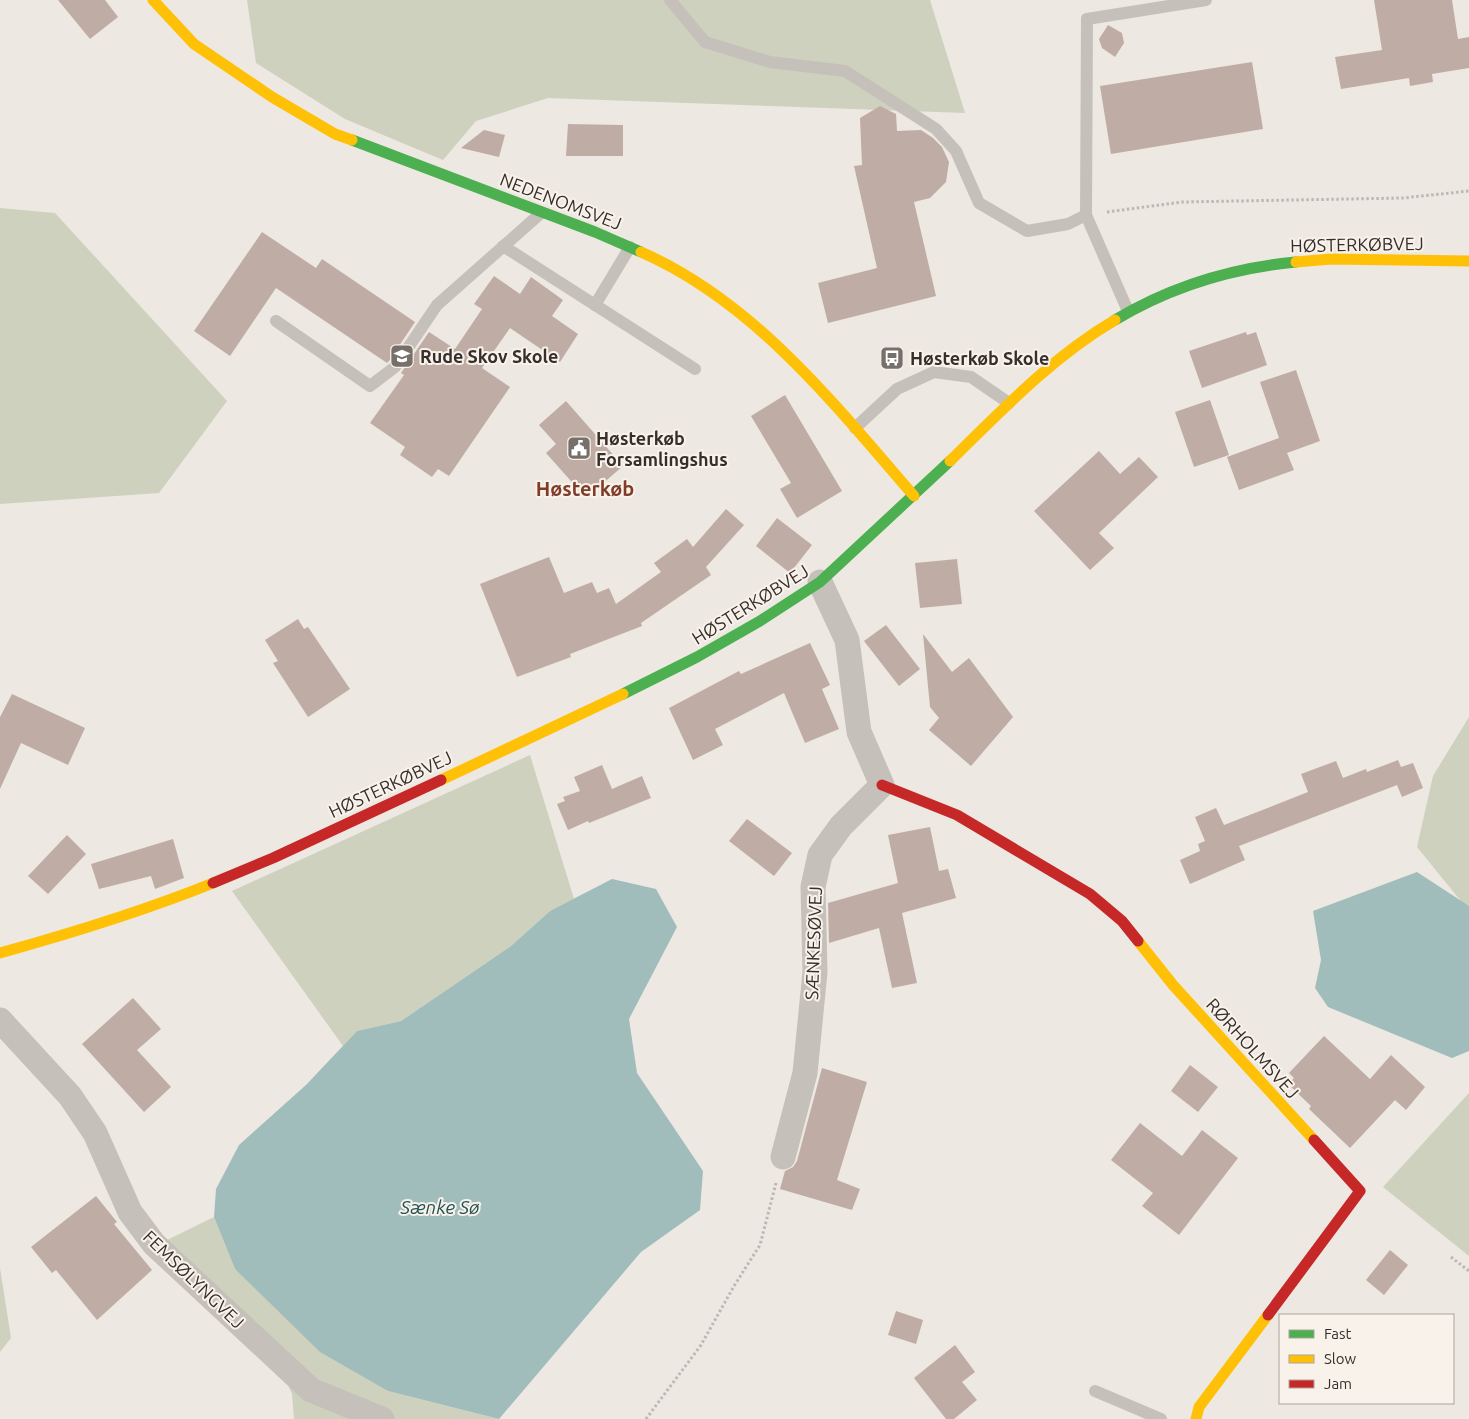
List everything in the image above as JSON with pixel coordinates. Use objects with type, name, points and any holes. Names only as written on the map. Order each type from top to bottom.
[{"type":"street","name":"NEDENOMSVEJ","points":[[152,0],[194,44],[272,97],[334,134],[595,232],[666,263],[723,300],[784,351],[914,496]]},
{"type":"street","name":"HØSTERKØBVEJ","points":[[0,953],[62,936],[176,898],[273,858],[614,699],[729,639],[820,582],[914,496],[1009,403],[1071,349],[1098,329],[1128,311],[1195,282],[1234,271],[1276,264],[1331,259],[1469,261]]},
{"type":"street","points":[[820,582],[847,640],[859,732],[882,785]]},
{"type":"street","name":"SÆNKESØVEJ","points":[[783,1157],[805,1073],[815,972],[813,888],[820,855],[841,826],[882,785]]},
{"type":"street","name":"RØRHOLMSVEJ","points":[[882,785],[957,815],[1090,894],[1122,921],[1173,985],[1360,1190],[1199,1407],[1196,1419]]},
{"type":"street","name":"FEMSØLYNGVEJ","points":[[0,1020],[70,1096],[95,1132],[130,1212],[154,1244],[311,1390],[382,1419]]},
{"type":"lane","points":[[670,0],[705,42],[770,62],[845,71],[936,129],[956,152],[978,203],[1027,231],[1068,224],[1086,215]]},
{"type":"lane","points":[[1128,311],[1086,215],[1087,19],[1206,0]]},
{"type":"lane","points":[[276,321],[370,386],[395,367],[437,305],[541,212]]},
{"type":"lane","points":[[503,246],[695,369]]},
{"type":"lane","points":[[595,305],[630,247]]},
{"type":"lane","points":[[855,428],[897,389],[934,372],[971,377],[1009,403]]},
{"type":"lane","points":[[1095,1391],[1162,1419]]},
{"type":"path","points":[[1086,215],[1182,202],[1404,198],[1469,191]]},
{"type":"path","points":[[646,1419],[700,1344],[760,1245],[783,1157]]},
{"type":"path","points":[[1451,1257],[1469,1271]]},
{"type":"green space","points":[[247,0],[930,0],[965,113],[548,98],[476,121],[443,160],[345,119],[256,63]]},
{"type":"green space","points":[[0,208],[55,213],[227,401],[159,493],[0,504]]},
{"type":"green space","points":[[1469,717],[1469,911],[1417,847],[1433,776]]},
{"type":"green space","points":[[530,755],[574,899],[550,911],[511,946],[401,1021],[357,1031],[343,1046],[232,891]]},
{"type":"green space","points":[[1469,1093],[1469,1256],[1383,1187]]},
{"type":"green space","points":[[214,1217],[235,1269],[388,1391],[499,1419],[294,1419],[292,1394],[265,1334],[165,1241]]},
{"type":"green space","points":[[0,1268],[11,1338],[0,1352]]},
{"type":"water","points":[[1417,872],[1469,906],[1469,1051],[1452,1058],[1328,1007],[1315,988],[1321,960],[1313,911]]},
{"type":"water","name":"Sænke Sø","points":[[612,879],[656,889],[677,927],[629,1019],[637,1073],[703,1171],[700,1210],[641,1252],[499,1419],[388,1391],[320,1352],[235,1269],[214,1217],[216,1189],[239,1145],[306,1085],[357,1031],[401,1021],[511,946],[550,911]]},
{"type":"building","points":[[58,0],[105,0],[118,17],[90,39]]},
{"type":"building","points":[[1374,0],[1452,0],[1458,39],[1469,37],[1469,68],[1432,74],[1433,82],[1410,86],[1409,78],[1341,89],[1335,57],[1382,50]]},
{"type":"building","points":[[1108,25],[1122,33],[1124,43],[1115,57],[1102,48],[1099,39]]},
{"type":"building","points":[[1252,62],[1263,129],[1111,154],[1100,86]]},
{"type":"building","points":[[880,106],[896,114],[897,131],[921,130],[942,147],[949,162],[946,182],[930,198],[914,202],[936,296],[828,323],[818,283],[877,268],[854,166],[862,165],[860,118]]},
{"type":"building","points":[[568,124],[623,125],[623,156],[566,156]]},
{"type":"building","points":[[484,130],[505,135],[499,157],[461,148]]},
{"type":"building","points":[[262,232],[316,268],[322,259],[415,322],[387,363],[276,288],[230,356],[194,331]]},
{"type":"building","points":[[494,276],[520,294],[531,277],[563,300],[552,316],[578,334],[560,362],[510,328],[482,368],[510,387],[449,476],[438,469],[432,477],[400,455],[405,447],[370,423],[404,375],[401,373],[429,332],[455,349],[482,309],[474,304]]},
{"type":"building","points":[[1246,332],[1247,335],[1256,332],[1267,365],[1202,388],[1189,351]]},
{"type":"building","points":[[1296,370],[1320,441],[1287,453],[1294,470],[1239,490],[1227,457],[1279,438],[1260,382]]},
{"type":"building","points":[[785,395],[842,491],[797,518],[780,489],[791,483],[751,416]]},
{"type":"building","points":[[1210,400],[1229,455],[1194,467],[1175,412]]},
{"type":"building","name":"Høsterkøb Forsamlingshus","points":[[566,401],[623,466],[586,498],[546,453],[556,444],[539,425]]},
{"type":"building","points":[[1099,451],[1120,474],[1139,457],[1158,477],[1099,533],[1114,548],[1090,570],[1034,511]]},
{"type":"building","points":[[726,509],[744,525],[706,567],[711,575],[641,623],[642,626],[570,654],[571,657],[517,677],[480,584],[549,557],[564,593],[592,582],[597,593],[609,588],[616,604],[661,572],[654,563],[687,539],[693,547]]},
{"type":"building","points":[[777,518],[812,545],[790,573],[756,546]]},
{"type":"building","points":[[957,559],[962,604],[920,608],[915,563]]},
{"type":"building","points":[[298,619],[304,629],[308,627],[350,689],[308,717],[273,663],[278,661],[265,640]]},
{"type":"building","points":[[886,625],[920,669],[899,686],[864,641]]},
{"type":"building","points":[[923,634],[952,672],[969,658],[1013,717],[971,766],[929,730],[939,718],[930,707]]},
{"type":"building","points":[[810,643],[830,685],[822,689],[839,729],[805,743],[784,693],[715,729],[723,745],[693,760],[669,708],[739,671],[741,674]]},
{"type":"building","points":[[12,694],[85,728],[68,765],[21,743],[0,789],[0,717]]},
{"type":"building","points":[[1398,760],[1401,767],[1413,763],[1423,788],[1402,797],[1397,785],[1239,846],[1245,860],[1190,884],[1180,860],[1200,851],[1198,844],[1205,841],[1195,817],[1216,808],[1224,825],[1308,792],[1301,774],[1336,761],[1343,778],[1366,769],[1367,772]]},
{"type":"building","points":[[602,765],[612,789],[642,776],[651,798],[568,830],[557,804],[565,801],[563,797],[580,791],[574,777]]},
{"type":"building","points":[[747,819],[792,853],[774,876],[729,841]]},
{"type":"building","points":[[930,827],[939,871],[948,869],[956,898],[902,913],[917,983],[892,988],[879,928],[829,943],[828,903],[898,883],[888,835]]},
{"type":"building","points":[[67,835],[86,854],[48,894],[28,876]]},
{"type":"building","points":[[173,839],[184,878],[155,889],[151,876],[99,889],[91,864]]},
{"type":"building","points":[[133,998],[161,1029],[137,1050],[171,1087],[144,1112],[82,1044]]},
{"type":"building","points":[[1324,1036],[1370,1079],[1391,1055],[1425,1087],[1406,1110],[1395,1100],[1350,1148],[1309,1109],[1311,1106],[1288,1084],[1294,1078],[1289,1073]]},
{"type":"building","points":[[1190,1065],[1218,1087],[1198,1112],[1171,1091]]},
{"type":"building","points":[[822,1068],[867,1082],[837,1180],[860,1189],[852,1210],[780,1189],[785,1171],[793,1167],[797,1161]]},
{"type":"building","points":[[1140,1123],[1182,1156],[1202,1130],[1238,1158],[1179,1235],[1142,1206],[1153,1193],[1111,1160]]},
{"type":"building","points":[[96,1196],[117,1222],[114,1224],[152,1270],[97,1320],[56,1270],[52,1273],[31,1247]]},
{"type":"building","points":[[1390,1250],[1408,1265],[1384,1295],[1366,1280]]},
{"type":"building","points":[[896,1311],[923,1320],[916,1344],[888,1335]]},
{"type":"building","points":[[955,1345],[975,1372],[962,1382],[977,1400],[954,1419],[946,1419],[914,1378]]},
{"type":"traffic: fast","points":[[352,140],[595,232],[641,252]]},
{"type":"traffic: fast","points":[[1115,320],[1157,298],[1202,281],[1248,269],[1296,262]]},
{"type":"traffic: fast","points":[[623,694],[697,657],[760,621],[820,582],[950,461]]},
{"type":"traffic: slow","points":[[153,0],[194,44],[272,97],[335,134],[352,140]]},
{"type":"traffic: slow","points":[[641,252],[682,273],[721,298],[757,327],[823,392],[914,496]]},
{"type":"traffic: slow","points":[[1296,262],[1331,259],[1469,261]]},
{"type":"traffic: slow","points":[[950,461],[1008,404],[1049,368],[1115,320]]},
{"type":"traffic: slow","points":[[441,780],[623,694]]},
{"type":"traffic: slow","points":[[0,953],[108,921],[213,883]]},
{"type":"traffic: slow","points":[[1138,941],[1173,985],[1314,1140]]},
{"type":"traffic: slow","points":[[1196,1419],[1199,1407],[1268,1315]]},
{"type":"traffic: jam","points":[[213,883],[273,858],[441,780]]},
{"type":"traffic: jam","points":[[882,785],[957,815],[1090,894],[1122,921],[1138,941]]},
{"type":"traffic: jam","points":[[1268,1315],[1360,1191],[1314,1140]]},
{"type":"place","name":"Rude Skov Skole","points":[[402,356]]},
{"type":"place","name":"Høsterkøb Skole","points":[[892,358]]},
{"type":"place","name":"Høsterkøb Forsamlingshus","points":[[579,448]]},
{"type":"district","name":"Høsterkøb","points":[[585,488]]}]
